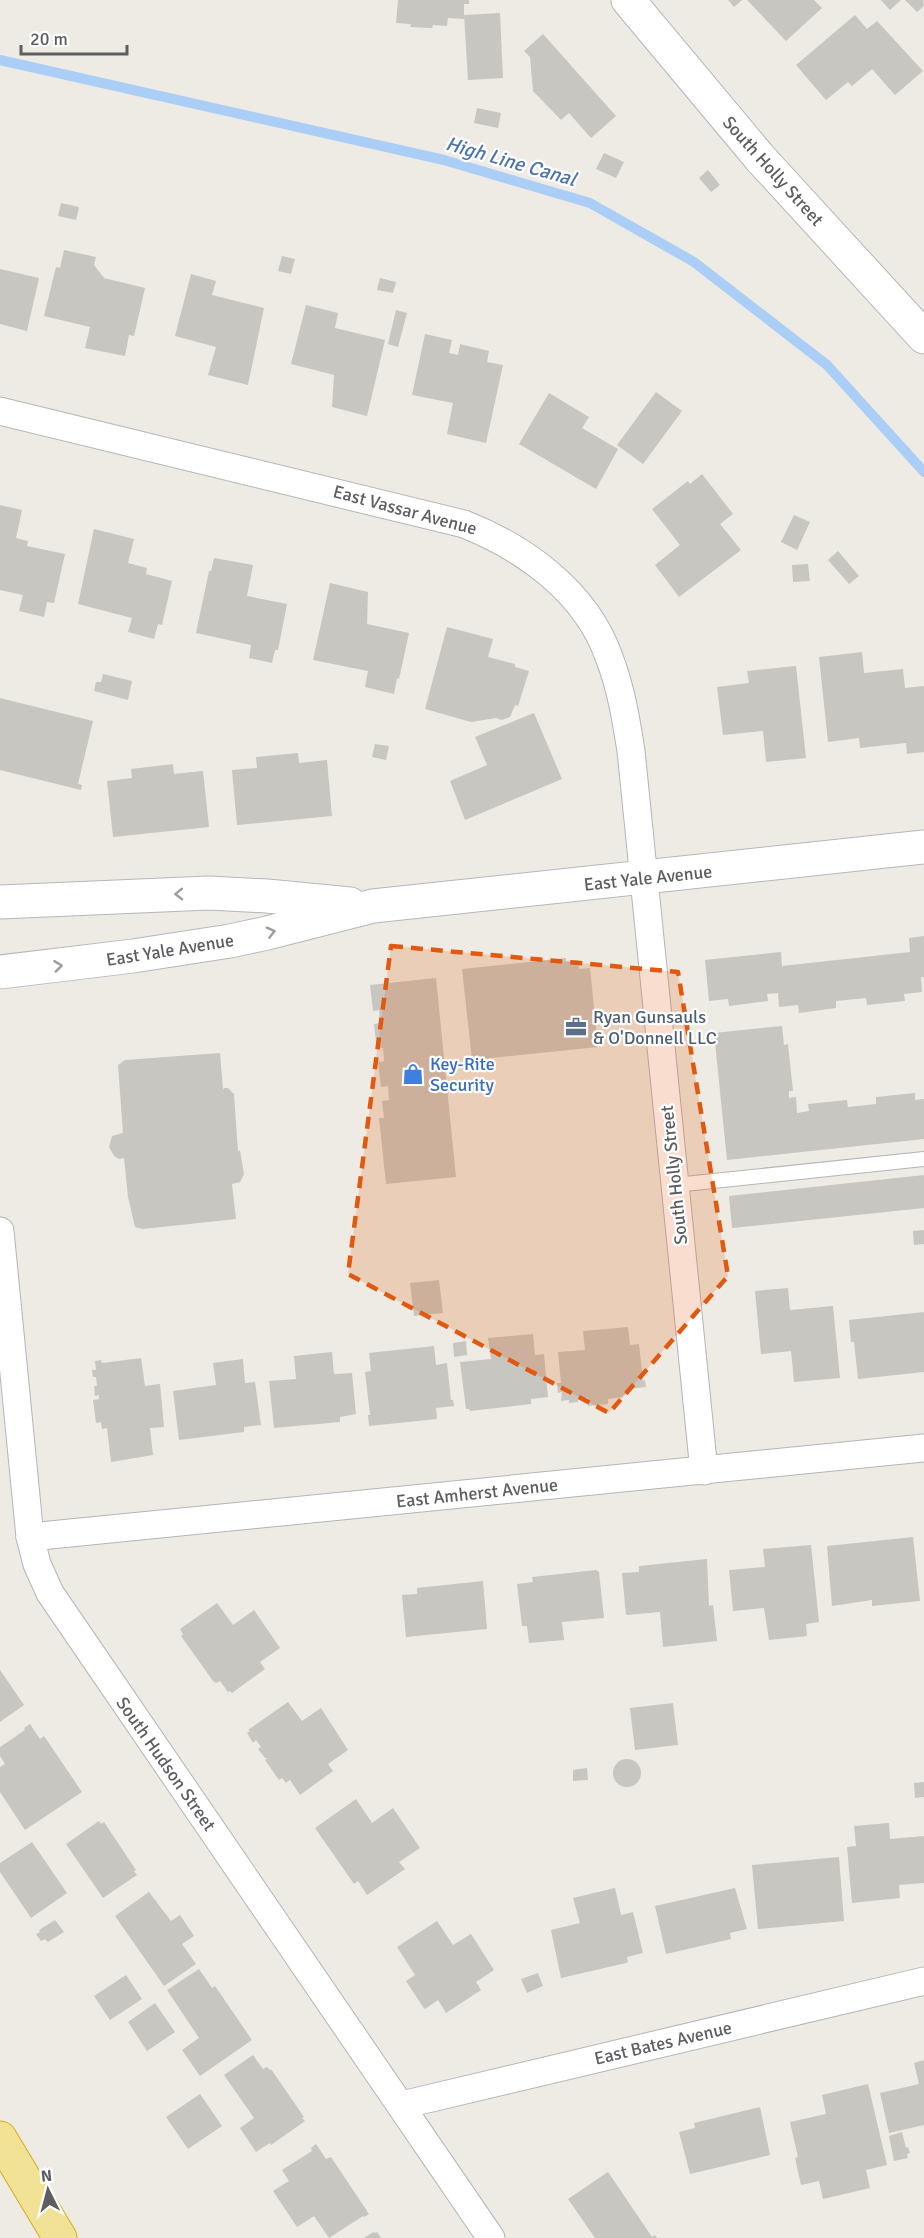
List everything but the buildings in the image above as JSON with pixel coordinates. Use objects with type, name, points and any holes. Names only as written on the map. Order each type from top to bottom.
[{"type":"highway","points":[[0,2138],[60,2238]]},
{"type":"main road","name":"South Holly Street","points":[[628,0],[760,158],[924,337]]},
{"type":"main road","name":"East Yale Avenue","points":[[0,972],[133,956],[230,941],[373,906],[924,847]]},
{"type":"main road","name":"East Yale Avenue","points":[[0,902],[209,893],[373,906]]},
{"type":"street","name":"East Vassar Avenue","points":[[0,411],[435,515],[491,534],[528,556],[565,589],[585,613],[609,656],[622,698],[630,743],[644,878]]},
{"type":"street","name":"South Holly Street","points":[[644,878],[704,1471]]},
{"type":"street","name":"South Hudson Street","points":[[0,1231],[30,1537],[37,1564],[46,1583],[68,1622],[402,2105],[491,2238]]},
{"type":"street","name":"East Amherst Avenue","points":[[30,1537],[924,1448]]},
{"type":"street","name":"East Bates Avenue","points":[[402,2105],[924,1981]]},
{"type":"lane","points":[[675,1185],[924,1158]]},
{"type":"highlighted area","points":[[391,946],[678,972],[728,1276],[609,1413],[348,1274]]},
{"type":"waterway","name":"High Line Canal","points":[[0,60],[444,160],[590,203],[694,262],[827,365],[924,472]]},
{"type":"place","name":"Ryan Gunsauls & O'Donnell LLC","points":[[576,1027]]},
{"type":"place","name":"Key-Rite Security","points":[[413,1074]]}]
